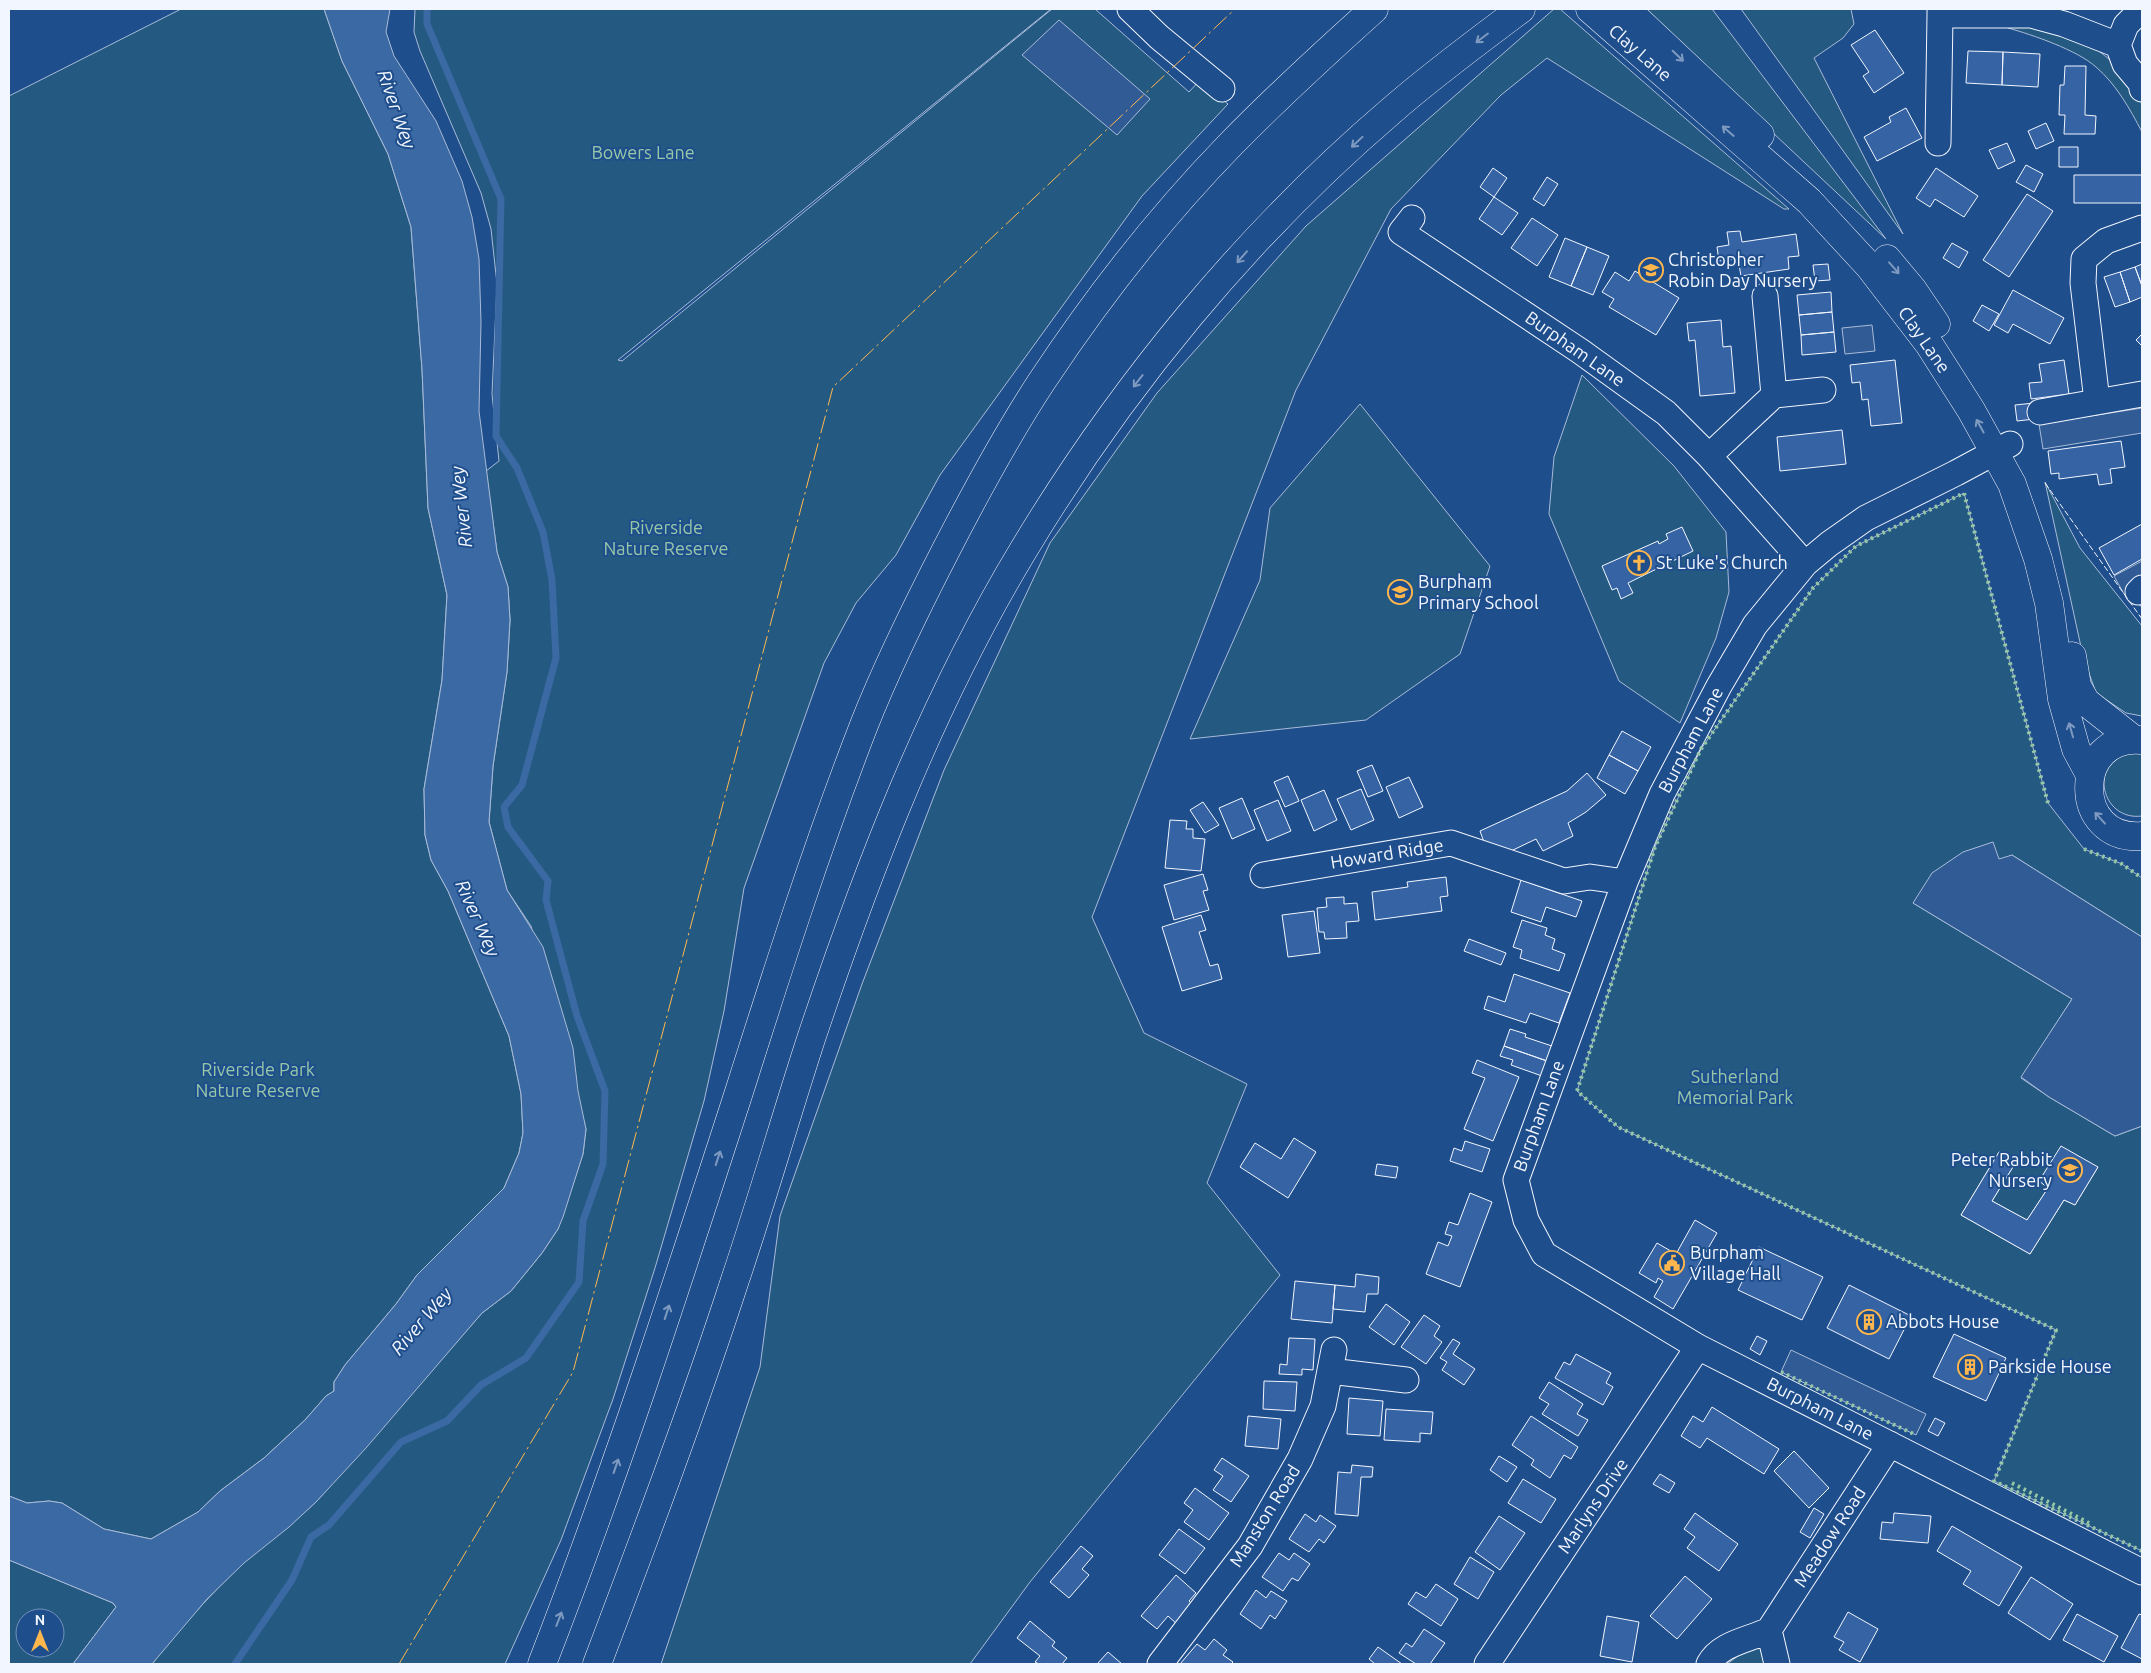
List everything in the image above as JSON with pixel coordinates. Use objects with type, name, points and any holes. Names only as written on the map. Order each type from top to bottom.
[{"type":"main road","points":[[542,1664],[610,1484],[641,1394],[817,851],[865,722],[921,597],[978,488],[1041,382],[1095,307],[1155,230],[1228,147],[1304,72],[1374,9]]},
{"type":"main road","points":[[597,1664],[677,1450],[730,1297],[811,1038],[853,920],[898,803],[932,726],[968,651],[1022,551],[1084,456],[1133,386],[1189,317],[1257,240],[1389,112],[1521,9]]},
{"type":"main road","name":"Clay Lane","points":[[1590,9],[1631,24],[1809,201],[1869,266],[1929,344],[1971,410],[2002,448],[2033,495],[2052,546],[2066,615],[2077,686],[2086,702],[2138,740]]},
{"type":"main road","name":"Clay Lane","points":[[2002,448],[2012,484],[2038,559],[2052,617],[2062,699],[2076,749],[2090,775]]},
{"type":"main road","name":"Clay Lane","points":[[2138,740],[2118,743],[2105,751],[2096,761],[2090,775],[2088,789],[2090,803],[2100,819],[2111,829],[2125,835],[2142,837]]},
{"type":"street","points":[[1130,9],[1159,37],[1222,89]]},
{"type":"street","points":[[2142,9],[2126,25],[2118,45],[2125,64],[2141,83],[2142,89]]},
{"type":"street","points":[[1938,142],[1940,12],[2031,15],[2064,24],[2118,45]]},
{"type":"street","name":"Burpham Lane","points":[[1412,218],[1401,232],[1580,351],[1666,413],[1709,456],[1805,564]]},
{"type":"street","points":[[2098,401],[2082,283],[2084,259],[2106,241],[2142,228]]},
{"type":"street","points":[[1765,296],[1774,395]]},
{"type":"street","points":[[1709,456],[1774,395],[1822,390]]},
{"type":"street","points":[[2040,412],[2142,394]]},
{"type":"street","name":"Burpham Lane","points":[[2002,448],[1866,518],[1805,564],[1755,625],[1719,686],[1662,794],[1625,882],[1516,1180],[1526,1220],[1544,1254],[1698,1347],[2142,1572]]},
{"type":"street","name":"Howard Ridge","points":[[1263,875],[1451,843],[1564,882],[1590,877],[1625,882]]},
{"type":"street","name":"Marlyns Drive","points":[[1488,1664],[1698,1347]]},
{"type":"street","name":"Manston Road","points":[[1160,1664],[1250,1546],[1296,1466],[1323,1406],[1332,1361],[1406,1380]]},
{"type":"street","name":"Meadow Road","points":[[1769,1630],[1890,1444]]},
{"type":"street","points":[[1709,1664],[1717,1652],[1727,1646],[1753,1638],[1769,1630],[1777,1664]]},
{"type":"green space","name":"Riverside Park Nature Reserve","points":[[181,9],[324,9],[342,61],[388,154],[411,227],[422,369],[428,508],[447,595],[442,680],[424,789],[425,835],[431,860],[448,891],[509,1036],[521,1094],[523,1133],[519,1153],[504,1188],[417,1275],[396,1304],[345,1365],[334,1382],[334,1391],[326,1396],[305,1420],[264,1458],[220,1491],[198,1512],[151,1539],[104,1529],[62,1503],[49,1501],[27,1503],[9,1496],[9,96]]},
{"type":"green space","name":"Riverside Nature Reserve","points":[[415,9],[1051,9],[618,360],[622,361],[1052,9],[1095,9],[1189,92],[1199,81],[1228,104],[1142,196],[940,475],[896,555],[856,603],[824,663],[744,888],[724,1011],[704,1101],[655,1268],[613,1399],[561,1540],[505,1664],[152,1664],[184,1625],[230,1576],[316,1502],[482,1313],[511,1291],[542,1253],[558,1229],[583,1154],[586,1129],[531,926],[507,890],[489,822],[493,766],[507,672],[510,620],[508,587],[497,552],[486,471],[499,461],[492,394],[497,284],[491,229],[481,193],[420,51],[414,32]]},
{"type":"green space","points":[[1554,9],[1560,9],[1789,209],[1784,209],[1547,58],[1501,95],[1391,209],[1296,390],[1092,917],[1144,1033],[1247,1084],[1207,1183],[1280,1275],[1030,1582],[970,1664],[661,1664],[760,1367],[780,1216],[862,984],[944,770],[1050,543],[1157,393],[1306,226]]},
{"type":"green space","points":[[1641,9],[1712,9],[1886,239]]},
{"type":"green space","points":[[1741,9],[1851,9],[1854,24],[1843,38],[1814,58],[1903,234]]},
{"type":"green space","points":[[2039,26],[2065,32],[2092,46],[2117,66],[2135,89],[2141,102],[2143,113],[2142,132],[2116,89],[2096,67],[2066,49],[2008,28]]},
{"type":"green space","points":[[1582,375],[1674,466],[1726,532],[1729,592],[1716,638],[1680,723],[1619,681],[1549,514],[1554,457]]},
{"type":"green space","points":[[1360,404],[1490,566],[1460,654],[1366,720],[1190,739],[1260,580],[1270,508]]},
{"type":"green space","points":[[2045,482],[2080,548],[2142,626],[2142,716],[2126,713],[2096,693],[2083,656]]},
{"type":"green space","name":"Sutherland Memorial Park","points":[[1964,493],[2048,803],[2084,849],[2122,864],[2142,878],[2142,937],[2012,855],[1913,903],[2072,999],[2021,1078],[2115,1136],[2142,1126],[2142,1551],[1994,1481],[2056,1330],[1618,1127],[1577,1091],[1655,847],[1701,749],[1813,588],[1856,546]],"holes":[[[1999,1152],[2016,1162],[1992,1201],[2027,1220],[2048,1188],[2098,1167],[2075,1205],[2064,1200],[2030,1254],[1961,1215]]]},
{"type":"green space","points":[[2142,750],[2142,816],[2129,815],[2118,811],[2110,803],[2104,782],[2106,771],[2112,761],[2123,753]]},
{"type":"green space","points":[[9,1560],[113,1603],[116,1607],[73,1664],[9,1664]]},
{"type":"green space","points":[[1763,1645],[1768,1664],[1727,1664],[1742,1653]]},
{"type":"shaded area","points":[[1059,20],[1150,99],[1117,135],[1022,55]]},
{"type":"shaded area","points":[[1872,325],[1875,351],[1845,354],[1842,328]]},
{"type":"shaded area","points":[[2142,408],[2142,433],[2043,449],[2039,424]]},
{"type":"shaded area","points":[[2142,561],[2142,607],[2124,594],[2114,576]]},
{"type":"shaded area","points":[[1993,842],[1999,859],[2012,855],[2142,937],[2142,1126],[2115,1136],[2049,1097],[2021,1077],[2072,999],[1913,903],[1932,873],[1963,852]]},
{"type":"shaded area","points":[[1791,1350],[1926,1414],[1916,1435],[1781,1372]]},
{"type":"water","name":"River Wey","points":[[324,9],[390,9],[386,32],[394,56],[436,121],[462,181],[472,217],[479,259],[481,322],[479,411],[497,552],[508,587],[510,620],[507,672],[493,766],[489,822],[507,890],[543,947],[573,1048],[578,1091],[586,1129],[583,1154],[563,1217],[558,1229],[542,1253],[511,1291],[482,1313],[366,1448],[316,1502],[289,1527],[244,1563],[207,1599],[152,1664],[73,1664],[116,1607],[113,1603],[9,1560],[9,1496],[27,1503],[49,1501],[62,1503],[104,1529],[151,1539],[198,1512],[220,1491],[264,1458],[305,1420],[326,1396],[334,1391],[334,1382],[345,1365],[396,1304],[417,1275],[504,1188],[519,1153],[523,1133],[521,1094],[509,1036],[448,891],[431,860],[425,835],[424,789],[442,680],[447,595],[428,508],[422,369],[411,227],[388,154],[342,61]]},
{"type":"building","points":[[1875,30],[1904,73],[1874,93],[1863,76],[1869,72],[1851,45]]},
{"type":"building","points":[[1968,51],[2003,52],[2002,85],[1966,83]]},
{"type":"building","points":[[2003,52],[2040,54],[2038,87],[2002,85]]},
{"type":"building","points":[[2065,66],[2086,66],[2085,115],[2096,116],[2095,134],[2064,134],[2065,115],[2059,115],[2060,85],[2064,85]]},
{"type":"building","points":[[1906,108],[1922,138],[1877,161],[1864,137],[1891,122],[1889,117]]},
{"type":"building","points":[[2046,123],[2054,141],[2036,149],[2028,131]]},
{"type":"building","points":[[2007,143],[2015,161],[1998,169],[1989,150]]},
{"type":"building","points":[[2059,147],[2078,147],[2078,167],[2059,167]]},
{"type":"building","points":[[2026,165],[2043,174],[2034,192],[2016,182]]},
{"type":"building","points":[[1493,168],[1507,178],[1494,197],[1480,187]]},
{"type":"building","points":[[1936,168],[1978,196],[1964,217],[1935,199],[1930,207],[1916,198]]},
{"type":"building","points":[[2074,175],[2142,175],[2142,203],[2074,203]]},
{"type":"building","points":[[1547,177],[1558,184],[1544,206],[1533,199]]},
{"type":"building","points":[[2027,194],[2053,211],[2009,277],[1983,260]]},
{"type":"building","points":[[1494,197],[1518,213],[1502,235],[1479,219]]},
{"type":"building","points":[[1532,218],[1558,235],[1537,266],[1511,248]]},
{"type":"building","points":[[1740,231],[1742,242],[1796,234],[1799,256],[1788,257],[1789,269],[1741,276],[1738,259],[1719,261],[1717,247],[1729,245],[1727,232]]},
{"type":"building","points":[[1565,238],[1587,247],[1571,286],[1549,277]]},
{"type":"building","points":[[1952,243],[1968,252],[1959,268],[1943,258]]},
{"type":"building","points":[[1587,247],[1609,256],[1593,295],[1571,286]]},
{"type":"building","points":[[1828,264],[1830,280],[1815,281],[1813,265]]},
{"type":"building","points":[[2142,264],[2142,286],[2135,267]]},
{"type":"building","points":[[2135,267],[2142,286],[2142,297],[2130,302],[2120,272]]},
{"type":"building","points":[[1635,271],[1679,298],[1656,335],[1609,307],[1614,299],[1602,292],[1615,272],[1629,281]]},
{"type":"building","points":[[2120,272],[2130,302],[2115,307],[2104,277]]},
{"type":"building","points":[[2013,290],[2064,318],[2050,344],[2013,324],[2008,333],[1994,325]]},
{"type":"building","points":[[1831,292],[1832,312],[1799,315],[1797,295]]},
{"type":"building","points":[[1982,305],[1999,314],[1989,331],[1973,321]]},
{"type":"building","points":[[1832,312],[1834,332],[1801,335],[1799,315]]},
{"type":"building","points":[[1721,320],[1723,347],[1731,346],[1735,393],[1700,396],[1695,340],[1689,341],[1687,323]]},
{"type":"building","points":[[1834,332],[1836,352],[1802,355],[1801,335]]},
{"type":"building","points":[[2142,334],[2142,346],[2136,340]]},
{"type":"building","points":[[1895,360],[1902,423],[1871,426],[1868,399],[1862,400],[1860,382],[1852,383],[1850,365]]},
{"type":"building","points":[[2064,360],[2069,394],[2031,399],[2029,383],[2042,382],[2039,364]]},
{"type":"building","points":[[2034,403],[2035,419],[2017,421],[2015,405]]},
{"type":"building","points":[[1842,430],[1846,464],[1780,471],[1777,437]]},
{"type":"building","points":[[2121,441],[2125,467],[2110,469],[2112,483],[2099,485],[2097,474],[2059,479],[2059,473],[2051,474],[2048,451]]},
{"type":"building","points":[[2142,524],[2142,559],[2114,575],[2099,548]]},
{"type":"building","name":"St Luke's Church","points":[[1682,527],[1693,551],[1628,583],[1633,593],[1621,599],[1617,588],[1612,590],[1602,566],[1658,541],[1659,544],[1668,539],[1666,534]]},
{"type":"building","points":[[1622,731],[1651,747],[1638,771],[1609,755]]},
{"type":"building","points":[[1609,755],[1638,771],[1625,794],[1597,778]]},
{"type":"building","points":[[1372,765],[1383,791],[1368,797],[1357,771]]},
{"type":"building","points":[[1587,773],[1606,795],[1586,812],[1568,823],[1573,836],[1543,851],[1536,839],[1511,851],[1485,845],[1480,831],[1567,791]]},
{"type":"building","points":[[1288,776],[1299,801],[1285,807],[1274,782]]},
{"type":"building","points":[[1409,777],[1423,807],[1399,818],[1386,787]]},
{"type":"building","points":[[1361,789],[1374,820],[1351,830],[1337,799]]},
{"type":"building","points":[[1324,790],[1337,820],[1314,831],[1301,800]]},
{"type":"building","points":[[1242,798],[1255,829],[1232,839],[1219,808]]},
{"type":"building","points":[[1278,800],[1291,831],[1267,841],[1254,810]]},
{"type":"building","points":[[1203,802],[1219,825],[1205,833],[1190,810]]},
{"type":"building","points":[[1170,820],[1187,821],[1186,829],[1193,829],[1193,838],[1205,839],[1201,871],[1165,868]]},
{"type":"building","points":[[1203,874],[1208,890],[1203,891],[1209,910],[1174,920],[1164,885]]},
{"type":"building","points":[[1446,877],[1448,896],[1440,897],[1442,911],[1375,920],[1372,892],[1408,887],[1407,882]]},
{"type":"building","points":[[1521,880],[1582,901],[1576,917],[1546,907],[1541,922],[1511,912]]},
{"type":"building","points":[[1344,897],[1344,904],[1357,903],[1359,921],[1346,922],[1347,938],[1325,939],[1324,932],[1319,932],[1317,908],[1327,907],[1326,898]]},
{"type":"building","points":[[1314,911],[1320,953],[1288,957],[1282,915]]},
{"type":"building","points":[[1201,915],[1206,930],[1199,932],[1210,966],[1218,964],[1222,979],[1182,991],[1162,927]]},
{"type":"building","points":[[1522,920],[1547,928],[1545,935],[1555,939],[1552,949],[1565,954],[1559,971],[1520,958],[1522,950],[1513,947]]},
{"type":"building","points":[[1469,939],[1506,953],[1501,965],[1464,951]]},
{"type":"building","points":[[1514,974],[1570,993],[1559,1023],[1530,1013],[1526,1023],[1484,1009],[1488,996],[1505,1002]]},
{"type":"building","points":[[1510,1029],[1526,1034],[1525,1037],[1552,1046],[1547,1061],[1504,1046]]},
{"type":"building","points":[[1504,1046],[1547,1061],[1542,1076],[1511,1065],[1513,1060],[1500,1056]]},
{"type":"building","points":[[1477,1060],[1519,1077],[1493,1141],[1464,1129],[1485,1078],[1472,1073]]},
{"type":"building","points":[[1294,1138],[1316,1152],[1288,1198],[1240,1167],[1255,1143],[1281,1159]]},
{"type":"building","points":[[1465,1141],[1490,1149],[1482,1172],[1450,1161],[1454,1148],[1462,1151]]},
{"type":"building","points":[[2061,1146],[2098,1167],[2075,1205],[2064,1200],[2030,1254],[1961,1215],[1999,1152],[2016,1162],[1992,1201],[2027,1220],[2048,1188],[2039,1181]]},
{"type":"building","points":[[1377,1164],[1398,1167],[1396,1178],[1375,1175]]},
{"type":"building","points":[[1470,1193],[1492,1202],[1460,1287],[1426,1274],[1438,1242],[1448,1246],[1452,1236],[1445,1234],[1449,1222],[1458,1225]]},
{"type":"building","name":"Burpham Village Hall","points":[[1695,1220],[1717,1233],[1673,1309],[1654,1297],[1663,1281],[1658,1278],[1656,1283],[1639,1273],[1657,1243],[1676,1254]]},
{"type":"building","points":[[1759,1247],[1823,1277],[1802,1320],[1738,1290]]},
{"type":"building","points":[[1356,1274],[1379,1277],[1378,1294],[1367,1294],[1365,1312],[1333,1309],[1335,1285],[1355,1287]]},
{"type":"building","points":[[1295,1281],[1335,1285],[1332,1323],[1291,1319]]},
{"type":"building","name":"Abbots House","points":[[1849,1285],[1911,1316],[1889,1359],[1827,1328]]},
{"type":"building","points":[[1386,1304],[1410,1322],[1394,1345],[1369,1327]]},
{"type":"building","points":[[1424,1315],[1440,1326],[1434,1336],[1442,1342],[1426,1364],[1401,1347]]},
{"type":"building","name":"Parkside House","points":[[1954,1334],[2006,1358],[1986,1401],[1933,1377]]},
{"type":"building","points":[[1757,1336],[1767,1341],[1760,1355],[1750,1349]]},
{"type":"building","points":[[1289,1338],[1315,1339],[1313,1370],[1302,1369],[1302,1375],[1279,1374],[1280,1364],[1287,1365]]},
{"type":"building","points":[[1453,1339],[1460,1343],[1453,1354],[1475,1369],[1464,1385],[1442,1370],[1447,1362],[1440,1358]]},
{"type":"building","points":[[1576,1354],[1611,1373],[1606,1383],[1613,1387],[1603,1405],[1555,1378],[1564,1362],[1570,1365]]},
{"type":"building","points":[[1264,1381],[1297,1382],[1295,1411],[1263,1409]]},
{"type":"building","points":[[1549,1382],[1583,1404],[1577,1414],[1588,1420],[1578,1436],[1542,1414],[1549,1404],[1539,1398]]},
{"type":"building","points":[[1349,1398],[1383,1401],[1380,1436],[1347,1434]]},
{"type":"building","points":[[1712,1407],[1779,1449],[1764,1474],[1707,1438],[1700,1448],[1681,1436],[1693,1416],[1703,1422]]},
{"type":"building","points":[[1386,1409],[1433,1412],[1431,1434],[1420,1433],[1420,1442],[1384,1440]]},
{"type":"building","points":[[1248,1416],[1281,1419],[1278,1449],[1245,1446]]},
{"type":"building","points":[[1531,1416],[1578,1447],[1571,1459],[1564,1455],[1550,1478],[1531,1465],[1534,1460],[1512,1445]]},
{"type":"building","points":[[1935,1418],[1945,1423],[1938,1436],[1928,1431]]},
{"type":"building","points":[[1794,1451],[1829,1488],[1809,1508],[1774,1471]]},
{"type":"building","points":[[1499,1456],[1517,1467],[1507,1482],[1490,1470]]},
{"type":"building","points":[[1222,1458],[1249,1476],[1231,1502],[1213,1490],[1223,1476],[1214,1470]]},
{"type":"building","points":[[1352,1465],[1373,1467],[1372,1477],[1361,1477],[1358,1516],[1335,1514],[1338,1472],[1351,1473]]},
{"type":"building","points":[[1660,1474],[1675,1483],[1669,1493],[1653,1484]]},
{"type":"building","points":[[1523,1479],[1556,1499],[1541,1523],[1508,1503]]},
{"type":"building","points":[[1195,1488],[1229,1513],[1209,1540],[1184,1522],[1193,1510],[1184,1503]]},
{"type":"building","points":[[1814,1508],[1824,1514],[1810,1538],[1800,1532]]},
{"type":"building","points":[[1695,1513],[1738,1544],[1719,1571],[1687,1548],[1695,1537],[1684,1529]]},
{"type":"building","points":[[1894,1513],[1931,1516],[1928,1543],[1880,1539],[1882,1522],[1893,1523]]},
{"type":"building","points":[[1305,1514],[1316,1522],[1320,1515],[1336,1526],[1324,1543],[1319,1539],[1309,1552],[1289,1539]]},
{"type":"building","points":[[1499,1516],[1525,1533],[1500,1570],[1475,1552]]},
{"type":"building","points":[[1952,1526],[2022,1567],[1999,1606],[1963,1584],[1971,1571],[1937,1551]]},
{"type":"building","points":[[1179,1529],[1205,1548],[1185,1574],[1159,1555]]},
{"type":"building","points":[[1081,1546],[1093,1556],[1082,1569],[1089,1575],[1069,1598],[1050,1582]]},
{"type":"building","points":[[1279,1553],[1289,1560],[1294,1553],[1310,1564],[1298,1581],[1292,1578],[1283,1591],[1262,1577]]},
{"type":"building","points":[[1470,1557],[1494,1572],[1478,1599],[1454,1584]]},
{"type":"building","points":[[1176,1575],[1196,1593],[1189,1601],[1194,1606],[1177,1624],[1168,1616],[1157,1629],[1141,1616]]},
{"type":"building","points":[[1685,1576],[1712,1599],[1677,1639],[1650,1616]]},
{"type":"building","points":[[2031,1577],[2073,1604],[2050,1640],[2008,1613]]},
{"type":"building","points":[[1436,1584],[1458,1599],[1441,1626],[1408,1604],[1416,1592],[1426,1598]]},
{"type":"building","points":[[1256,1590],[1266,1598],[1271,1591],[1287,1601],[1275,1619],[1270,1615],[1261,1629],[1240,1614]]},
{"type":"building","points":[[1848,1612],[1878,1629],[1860,1662],[1839,1650],[1844,1642],[1834,1637]]},
{"type":"building","points":[[2077,1614],[2118,1636],[2104,1662],[2063,1640]]},
{"type":"building","points":[[2139,1614],[2142,1615],[2142,1659],[2121,1648]]},
{"type":"building","points":[[1607,1616],[1639,1622],[1632,1662],[1600,1656]]},
{"type":"building","points":[[1030,1621],[1055,1642],[1052,1646],[1067,1658],[1062,1664],[1039,1664],[1035,1662],[1040,1656],[1017,1638]]},
{"type":"building","points":[[1424,1629],[1445,1643],[1430,1664],[1416,1664],[1399,1653],[1406,1643],[1412,1647]]},
{"type":"building","points":[[1214,1639],[1227,1650],[1223,1655],[1233,1662],[1231,1664],[1180,1664],[1197,1644],[1205,1650]]},
{"type":"building","points":[[1378,1647],[1402,1664],[1375,1664],[1369,1659]]},
{"type":"building","points":[[1108,1652],[1122,1664],[1097,1664]]},
{"type":"waterway","points":[[235,1664],[292,1580],[311,1537],[329,1525],[401,1442],[447,1421],[481,1385],[526,1358],[579,1282],[583,1221],[603,1164],[605,1091],[577,1016],[546,900],[548,881],[508,827],[504,807],[522,785],[556,658],[552,580],[543,532],[517,468],[496,436],[501,199],[427,24],[427,9]]},
{"type":"hedge","points":[[2048,803],[1964,493],[1856,546],[1813,588],[1701,749],[1655,847],[1577,1091],[1618,1127],[2056,1330],[1994,1481],[2142,1551]]},
{"type":"hedge","points":[[2084,849],[2122,864],[2142,878]]},
{"type":"hedge","points":[[1781,1372],[1916,1435]]},
{"type":"hedge","points":[[2012,1483],[2089,1523]]},
{"type":"fence","points":[[2045,483],[2142,619]]},
{"type":"power","points":[[399,1664],[573,1372],[833,387],[1235,9]]},
{"type":"place","name":"Christopher Robin Day Nursery","points":[[1651,270]]},
{"type":"place","name":"St Luke's Church","points":[[1639,563]]},
{"type":"place","name":"Burpham Primary School","points":[[1400,592]]},
{"type":"place","name":"Peter Rabbit Nursery","points":[[2070,1170]]},
{"type":"place","name":"Burpham Village Hall","points":[[1672,1263]]},
{"type":"place","name":"Abbots House","points":[[1869,1322]]},
{"type":"place","name":"Parkside House","points":[[1970,1367]]},
{"type":"park label","name":"Bowers Lane","points":[[643,153]]}]
